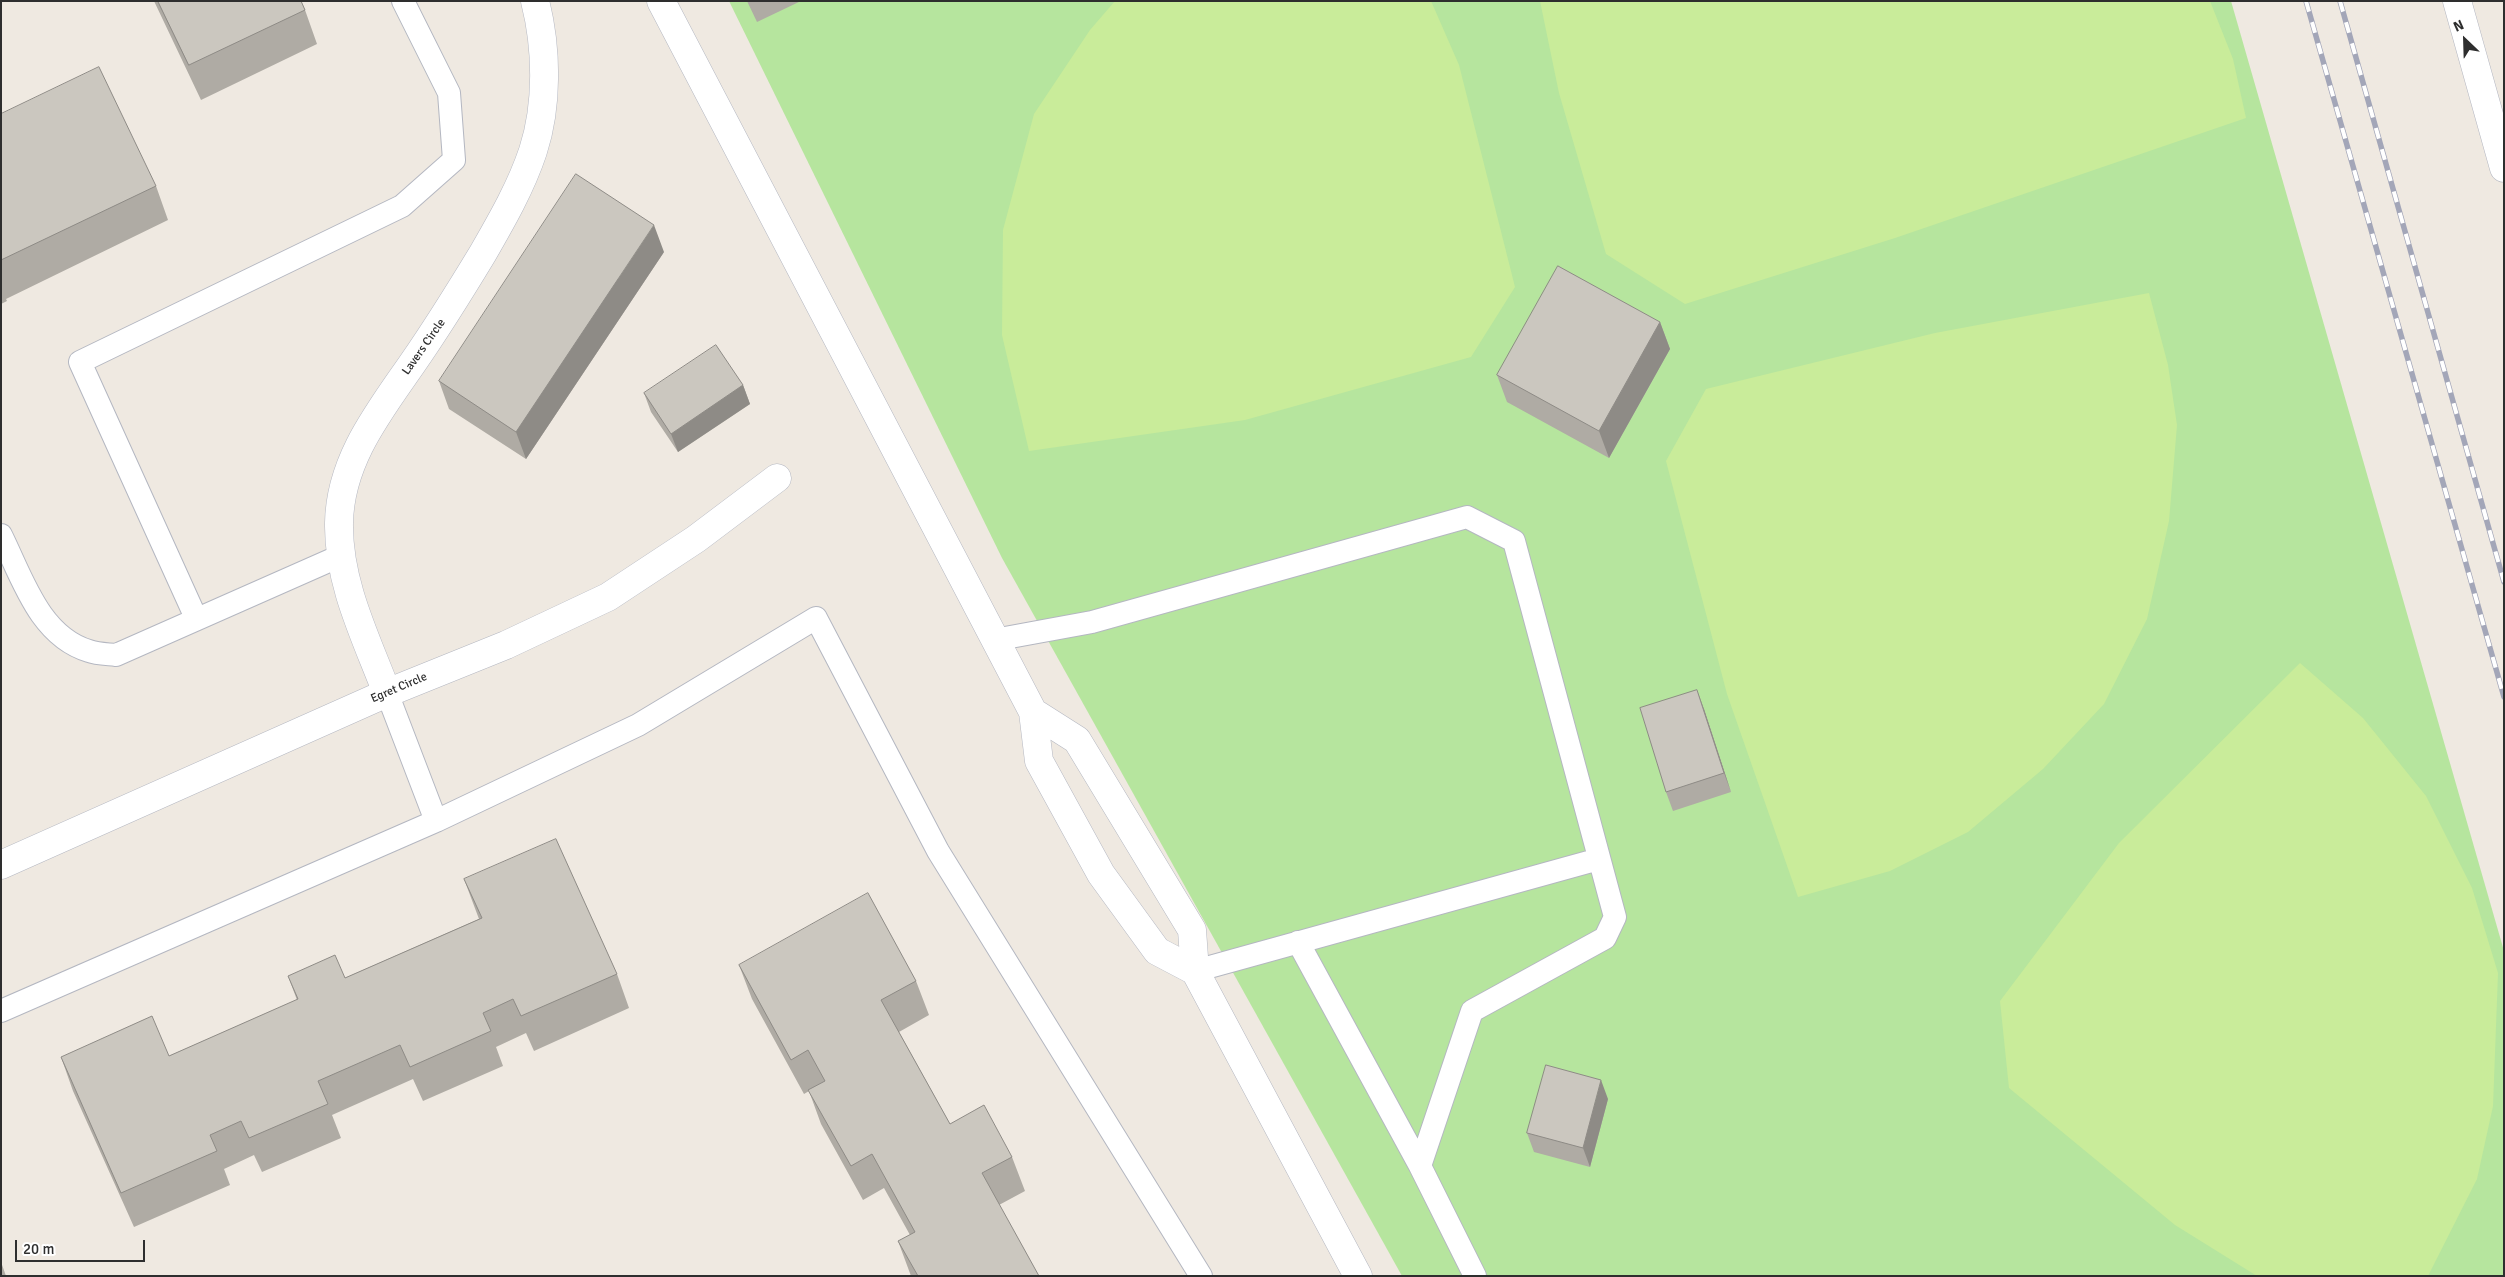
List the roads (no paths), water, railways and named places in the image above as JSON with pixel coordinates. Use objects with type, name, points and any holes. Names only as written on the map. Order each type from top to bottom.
[{"type":"street","name":"Lavers Circle","points":[[387,693],[348,588],[340,556],[339,521],[343,489],[353,457],[368,426],[444,317],[506,212],[533,151],[544,81],[542,46],[535,1]]},
{"type":"street","points":[[661,1],[1033,712],[1040,761],[1101,874],[1157,952],[1195,971]]},
{"type":"street","points":[[2457,1],[2504,168]]},
{"type":"street","name":"Egret Circle","points":[[1,865],[387,693],[506,645],[608,597],[696,539],[777,478]]},
{"type":"street","points":[[1033,712],[1077,740],[1192,930],[1195,971],[1358,1276]]},
{"type":"lane","points":[[196,618],[80,362],[402,206],[454,160],[449,93],[403,1]]},
{"type":"lane","points":[[994,640],[1092,622],[1467,517],[1514,541],[1615,916],[1605,938],[1472,1011],[1420,1166]]},
{"type":"lane","points":[[1,535],[46,622],[65,640],[89,652],[116,655],[196,618],[340,556]]},
{"type":"lane","points":[[1,1011],[436,821],[638,725],[816,618],[938,851],[1201,1276]]},
{"type":"lane","points":[[387,693],[436,821]]},
{"type":"lane","points":[[1195,971],[1600,858]]},
{"type":"lane","points":[[1298,942],[1420,1166],[1475,1276]]},
{"type":"railway","points":[[2306,1],[2504,697]]},
{"type":"railway","points":[[2340,1],[2504,582]]}]
